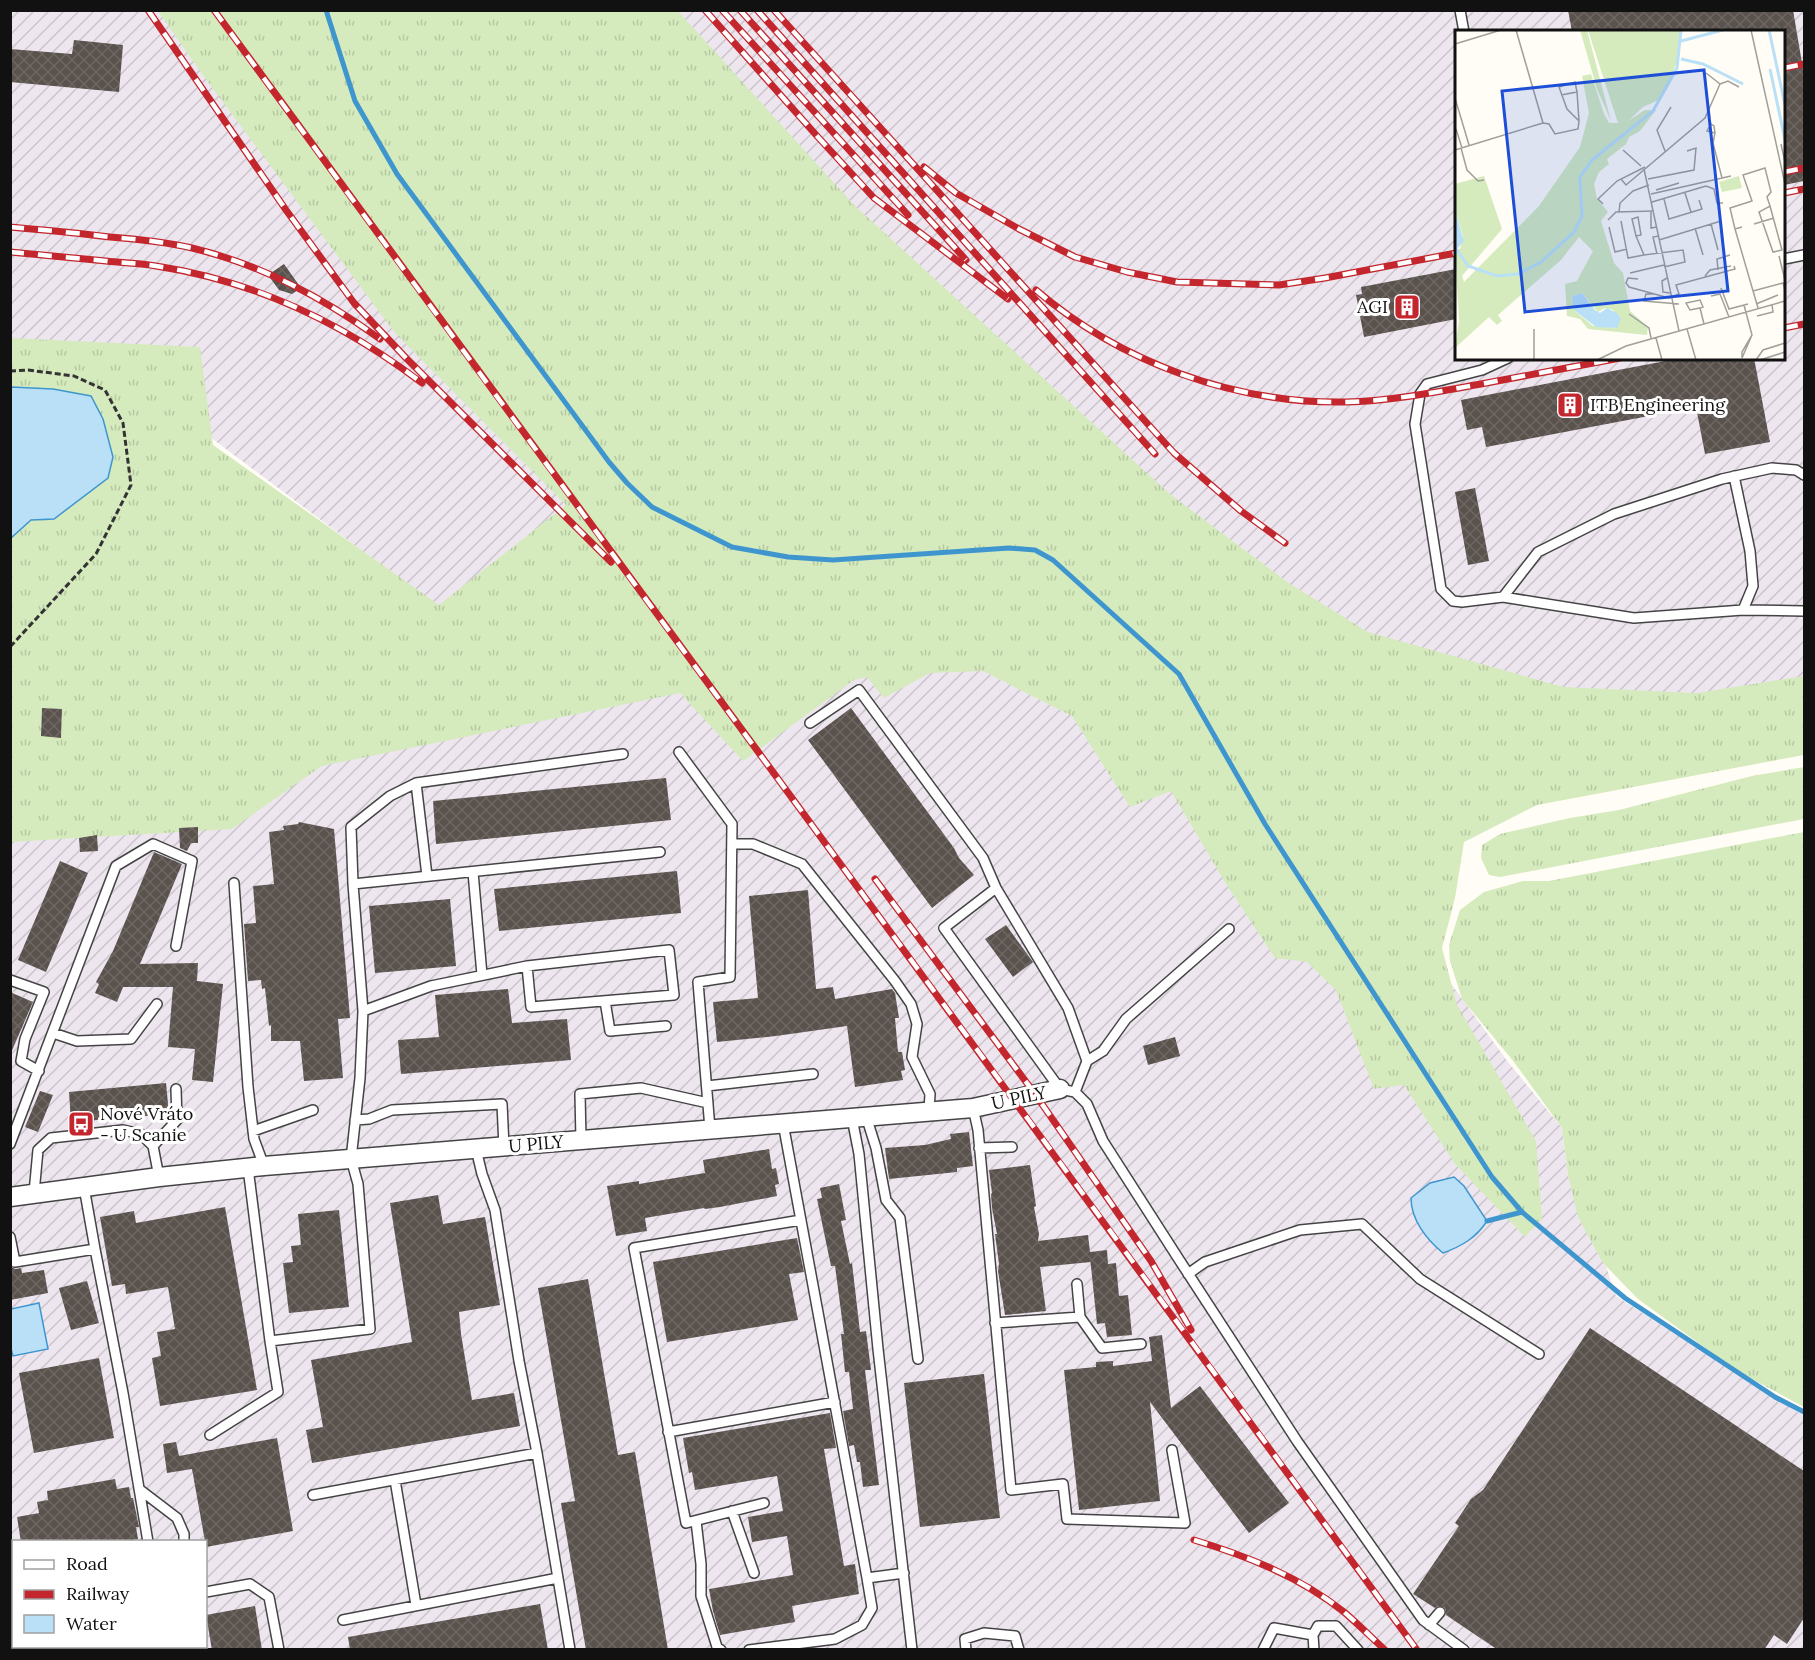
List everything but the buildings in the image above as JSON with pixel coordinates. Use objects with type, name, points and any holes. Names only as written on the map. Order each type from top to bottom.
[{"type":"street","name":"U PILY","points":[[10,1197],[159,1177],[256,1167],[973,1108],[1068,1091]]},
{"type":"lane","points":[[1460,10],[1464,30]]},
{"type":"lane","points":[[1785,259],[1804,255]]},
{"type":"lane","points":[[1504,360],[1482,370],[1427,384],[1420,394],[1415,424],[1441,589],[1453,601],[1462,603],[1503,597],[1634,618],[1743,610],[1804,610]]},
{"type":"lane","points":[[1503,597],[1538,552],[1614,514],[1734,476],[1772,468],[1796,470],[1804,475]]},
{"type":"lane","points":[[1734,476],[1750,551],[1753,586],[1743,610]]},
{"type":"lane","points":[[810,723],[859,690],[982,858],[996,888],[1068,1008],[1087,1061]]},
{"type":"lane","points":[[680,752],[732,824],[730,977],[698,982],[710,1129]]},
{"type":"lane","points":[[270,1341],[370,1329],[358,1184],[351,1159],[360,1078],[363,1011],[351,827],[390,796],[416,783],[623,754]]},
{"type":"lane","points":[[416,783],[427,876]]},
{"type":"lane","points":[[10,1144],[116,866],[153,844],[192,861],[177,946]]},
{"type":"lane","points":[[732,844],[753,844],[802,864],[895,981],[911,1004],[917,1024],[912,1057],[930,1094],[929,1111]]},
{"type":"lane","points":[[353,884],[660,852]]},
{"type":"lane","points":[[473,872],[482,975]]},
{"type":"lane","points":[[210,1435],[278,1392],[270,1341],[248,1087],[234,883]]},
{"type":"lane","points":[[996,888],[944,928],[1068,1091],[1087,1104],[1104,1141],[1188,1274],[1297,1441],[1423,1620],[1464,1650]]},
{"type":"lane","points":[[1068,1091],[1087,1061],[1103,1050],[1126,1019],[1229,929]]},
{"type":"lane","points":[[363,1011],[431,986],[527,966],[669,950],[674,995],[531,1007],[527,966]]},
{"type":"lane","points":[[10,980],[44,992],[25,1039],[21,1061],[39,1071]]},
{"type":"lane","points":[[605,1001],[610,1030],[666,1026]]},
{"type":"lane","points":[[53,1033],[77,1041],[131,1039],[157,1004]]},
{"type":"lane","points":[[707,1086],[813,1074]]},
{"type":"lane","points":[[581,1140],[580,1094],[641,1088],[708,1103]]},
{"type":"lane","points":[[153,1146],[177,1120],[176,1089]]},
{"type":"lane","points":[[356,1120],[369,1119],[392,1110],[502,1104],[504,1147]]},
{"type":"lane","points":[[973,1108],[978,1130],[1011,1490],[1063,1484],[1067,1519],[1185,1522],[1172,1450]]},
{"type":"lane","points":[[253,1131],[313,1110]]},
{"type":"lane","points":[[859,1117],[876,1148],[886,1200],[900,1218],[918,1359]]},
{"type":"lane","points":[[859,1117],[859,1154],[912,1650]]},
{"type":"lane","points":[[748,1650],[835,1639],[862,1625],[872,1608],[783,1123]]},
{"type":"lane","points":[[34,1193],[38,1150],[51,1138],[123,1130],[141,1134],[153,1146],[159,1177]]},
{"type":"lane","points":[[979,1148],[1012,1147]]},
{"type":"lane","points":[[476,1149],[495,1210],[570,1650]]},
{"type":"lane","points":[[84,1187],[123,1393],[148,1540]]},
{"type":"lane","points":[[764,1503],[686,1523],[634,1248],[801,1220]]},
{"type":"lane","points":[[1188,1274],[1205,1262],[1300,1230],[1362,1224],[1420,1279],[1539,1354]]},
{"type":"lane","points":[[10,1237],[13,1262],[95,1250]]},
{"type":"lane","points":[[1077,1284],[1080,1317],[1102,1348],[1141,1344]]},
{"type":"lane","points":[[995,1323],[1080,1317]]},
{"type":"lane","points":[[668,1432],[835,1402]]},
{"type":"lane","points":[[313,1495],[537,1453]]},
{"type":"lane","points":[[395,1479],[416,1605]]},
{"type":"lane","points":[[139,1489],[177,1518],[184,1534],[184,1540]]},
{"type":"lane","points":[[732,1511],[754,1573]]},
{"type":"lane","points":[[696,1521],[701,1564],[701,1596],[717,1647],[721,1650]]},
{"type":"lane","points":[[867,1578],[903,1573]]},
{"type":"lane","points":[[343,1620],[558,1578]]},
{"type":"lane","points":[[207,1592],[250,1584],[268,1598],[279,1650]]},
{"type":"lane","points":[[1429,1625],[1440,1612]]},
{"type":"lane","points":[[1314,1650],[1313,1635],[1318,1626],[1336,1626],[1358,1650]]},
{"type":"lane","points":[[1263,1650],[1275,1628],[1313,1635]]},
{"type":"lane","points":[[966,1650],[965,1639],[984,1633],[1015,1636],[1019,1650]]},
{"type":"path","points":[[10,371],[28,370],[74,376],[105,390],[123,423],[131,485],[96,554],[10,647]]},
{"type":"shaded area","points":[[11,11],[1804,11],[1804,730],[1689,751],[1204,623],[1450,917],[1438,933],[1434,960],[1508,1062],[1562,1128],[1568,1175],[1616,1296],[1804,1416],[1804,1649],[11,1649],[10,818],[417,592],[186,419],[11,340]]},
{"type":"green space","points":[[158,11],[678,11],[854,205],[1171,495],[1290,584],[1368,632],[1563,687],[1697,693],[1804,676],[1804,755],[1537,805],[1464,842],[1455,898],[1442,948],[1457,1005],[1536,1141],[1542,1219],[1525,1237],[1455,1164],[1404,1085],[1374,1089],[1336,990],[1307,962],[1275,958],[1226,884],[1171,791],[1130,807],[1072,716],[983,671],[930,673],[884,698],[867,677],[854,680],[743,761],[680,693],[322,766],[232,829],[11,842],[11,538],[31,520],[54,519],[108,478],[113,457],[91,396],[53,389],[11,387],[10,338],[200,347],[213,445],[439,605],[566,505],[395,333],[202,74]],"holes":[[[42,708],[62,709],[61,738],[41,735]]]},
{"type":"green space","points":[[1804,767],[1804,819],[1500,877],[1489,875],[1481,858],[1482,845],[1500,834],[1570,818],[1619,810],[1752,776]]},
{"type":"green space","points":[[1804,832],[1804,1407],[1737,1371],[1638,1299],[1603,1263],[1578,1217],[1568,1175],[1562,1128],[1514,1062],[1462,999],[1450,961],[1449,945],[1460,910],[1484,892],[1523,881],[1549,881]]},
{"type":"water","points":[[11,387],[53,389],[91,396],[103,419],[113,457],[108,478],[54,519],[31,520],[11,538]]},
{"type":"water","points":[[1454,1177],[1464,1186],[1487,1221],[1468,1241],[1443,1253],[1421,1229],[1414,1214],[1411,1198],[1430,1183]]},
{"type":"water","points":[[39,1303],[48,1349],[13,1356],[10,1345],[11,1309]]},
{"type":"waterway","points":[[326,10],[355,101],[397,174],[609,462],[652,507],[732,547],[788,557],[833,560],[1009,548],[1035,550],[1053,560],[1179,674],[1265,824],[1492,1177],[1522,1212],[1625,1298],[1775,1397],[1804,1412]]},
{"type":"waterway","points":[[1487,1221],[1522,1212]]},
{"type":"railway","points":[[148,10],[286,210],[354,303],[406,358],[611,562]]},
{"type":"railway","points":[[214,10],[1417,1650]]},
{"type":"railway","points":[[705,10],[874,198],[1008,299]]},
{"type":"railway","points":[[722,10],[908,215]]},
{"type":"railway","points":[[740,10],[966,260]]},
{"type":"railway","points":[[757,10],[1155,454]]},
{"type":"railway","points":[[774,10],[1174,453],[1241,511],[1285,543]]},
{"type":"railway","points":[[1785,68],[1804,64]]},
{"type":"railway","points":[[924,167],[956,193],[1019,229],[1075,257],[1127,272],[1177,282],[1279,285],[1455,253]]},
{"type":"railway","points":[[1785,172],[1804,168]]},
{"type":"railway","points":[[1785,193],[1804,189]]},
{"type":"railway","points":[[10,227],[151,241],[218,255],[243,263],[290,284],[336,309],[380,339]]},
{"type":"railway","points":[[10,252],[150,265],[228,282],[263,294],[329,324],[392,361],[422,383]]},
{"type":"railway","points":[[1036,290],[1069,316],[1141,358],[1180,374],[1221,386],[1304,401],[1346,402],[1397,398],[1609,360]]},
{"type":"railway","points":[[1785,328],[1804,324]]},
{"type":"railway","points":[[875,879],[1035,1094],[1151,1261],[1191,1330]]},
{"type":"railway","points":[[1194,1540],[1234,1553],[1309,1588],[1344,1612],[1385,1650]]},
{"type":"place","name":"AGI","points":[[1407,307]]},
{"type":"place","name":"ITB Engineering","points":[[1570,405]]},
{"type":"place","name":"Nové Vráto - U Scanie","points":[[81,1124]]}]
